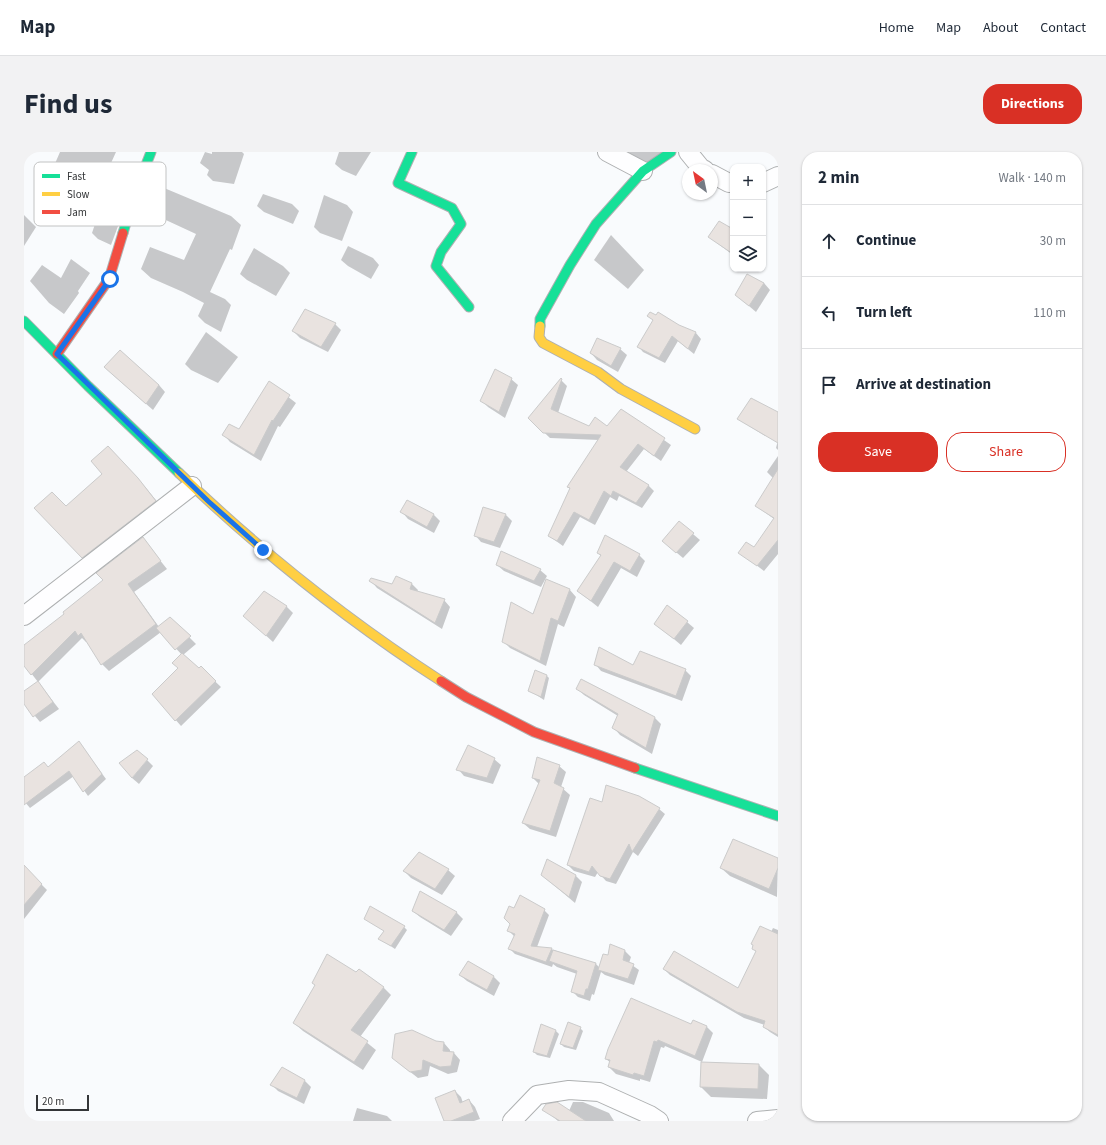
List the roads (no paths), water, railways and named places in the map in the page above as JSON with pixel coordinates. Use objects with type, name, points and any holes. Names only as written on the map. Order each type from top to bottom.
[{"type":"street","points":[[147,162],[151,152]]},
{"type":"street","points":[[412,152],[398,182],[452,208],[461,224],[442,252],[436,266],[469,307]]},
{"type":"street","points":[[607,152],[643,172]]},
{"type":"street","points":[[671,152],[643,172],[596,224],[570,265],[540,319],[539,338],[543,343],[598,372],[621,389],[695,429]]},
{"type":"street","points":[[688,152],[698,164]]},
{"type":"street","points":[[766,182],[778,176]]},
{"type":"street","points":[[718,177],[730,183]]},
{"type":"street","points":[[57,354],[110,279],[125,226]]},
{"type":"street","points":[[24,321],[192,486],[263,550],[393,650],[466,697],[534,732],[679,784],[778,816]]},
{"type":"street","points":[[24,616],[192,486]]},
{"type":"street","points":[[512,1121],[537,1095],[569,1090],[599,1092],[650,1115],[659,1121]]},
{"type":"street","points":[[757,1121],[778,1119]]}]
